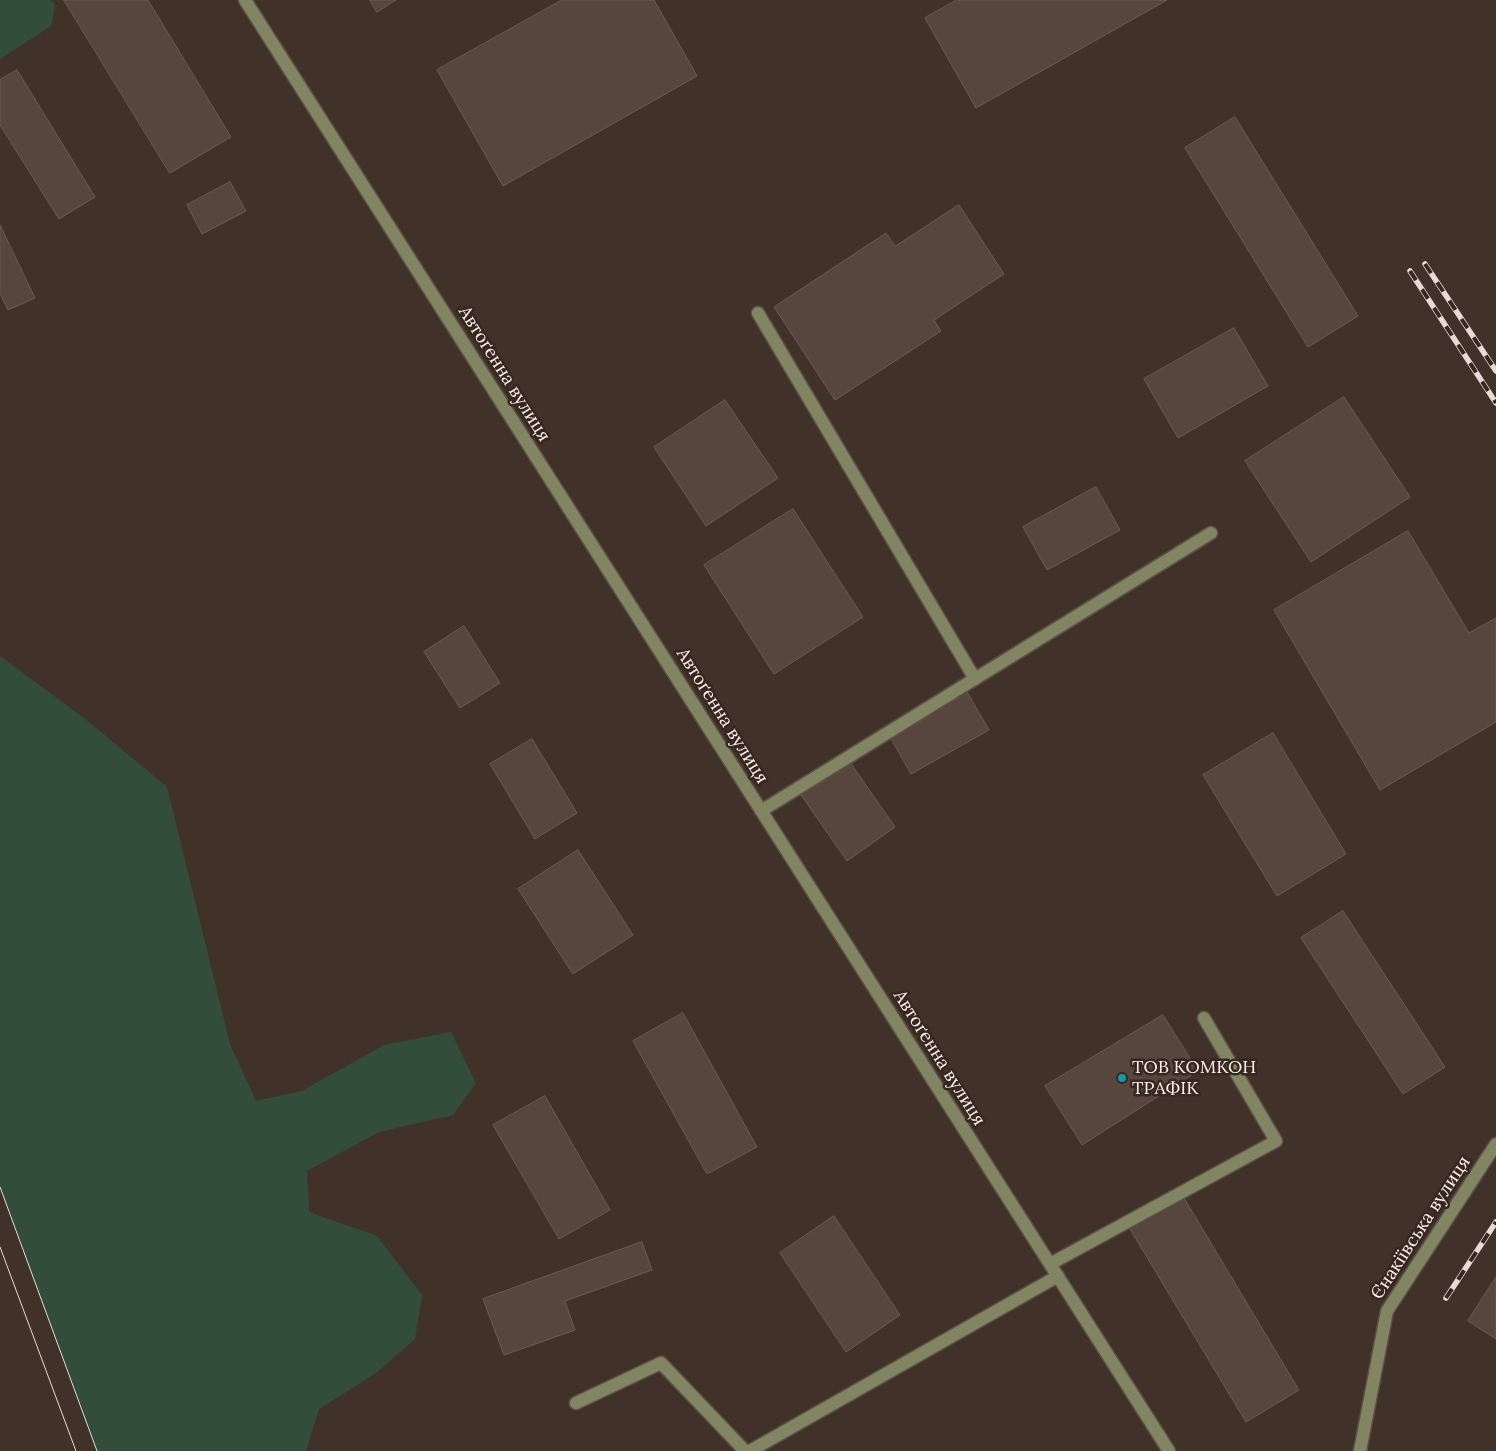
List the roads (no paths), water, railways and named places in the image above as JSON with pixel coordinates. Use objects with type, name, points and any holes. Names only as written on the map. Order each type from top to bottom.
[{"type":"street","name":"Автоґенна вулиця","points":[[245,0],[1169,1451]]},
{"type":"street","points":[[758,313],[975,679]]},
{"type":"street","points":[[761,811],[1211,533]]},
{"type":"street","points":[[1050,1264],[1276,1140],[1204,1018]]},
{"type":"street","name":"Єнакіївська вулиця","points":[[1360,1451],[1387,1311],[1496,1144]]},
{"type":"street","points":[[750,1451],[1058,1276]]},
{"type":"street","points":[[576,1403],[661,1363],[745,1451]]},
{"type":"tram line","points":[[0,1187],[97,1451]]},
{"type":"tram line","points":[[0,1247],[76,1451]]},
{"type":"railway","points":[[1425,264],[1496,371]]},
{"type":"railway","points":[[1410,271],[1496,403]]},
{"type":"railway","points":[[1446,1298],[1496,1222]]},
{"type":"place","name":"ТОВ КОМКОН ТРАФІК","points":[[1122,1078]]}]
